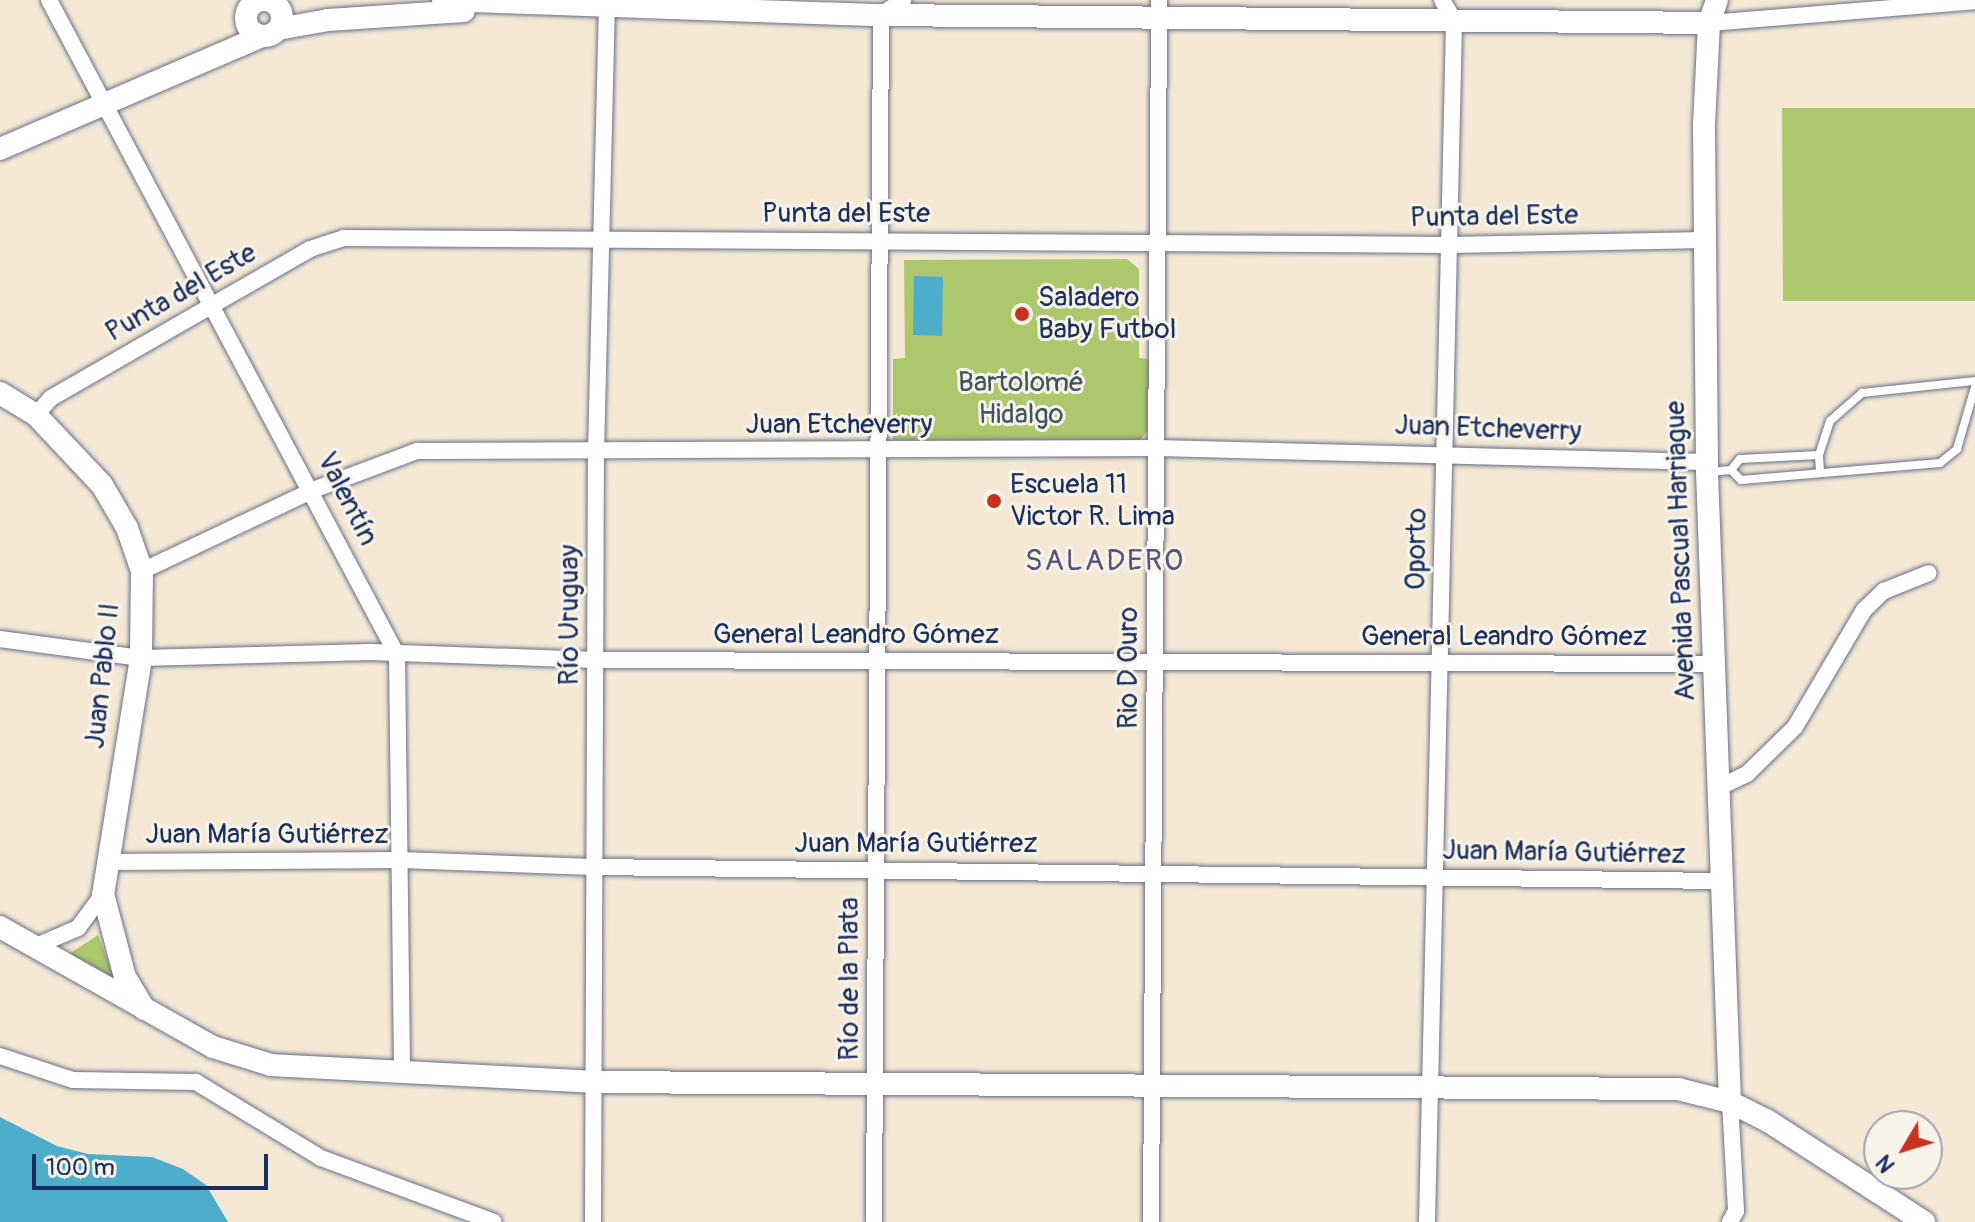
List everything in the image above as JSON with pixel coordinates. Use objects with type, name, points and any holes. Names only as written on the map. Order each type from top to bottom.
[{"type":"street","name":"Valentín","points":[[49,0],[313,490],[397,655],[402,1074]]},
{"type":"street","points":[[443,0],[598,8]]},
{"type":"street","points":[[881,15],[903,0]]},
{"type":"street","points":[[1442,0],[1454,20]]},
{"type":"street","points":[[1701,0],[1709,23]]},
{"type":"street","name":"Avenida Pascual Harriague","points":[[1717,0],[1709,23],[1707,467],[1730,1102]]},
{"type":"street","points":[[0,149],[224,49],[270,33],[416,7],[881,15],[1160,9],[1454,20],[1709,23],[1975,1]]},
{"type":"street","points":[[224,49],[240,36],[257,4]]},
{"type":"street","points":[[257,4],[281,12],[270,33]]},
{"type":"street","points":[[257,4],[252,31],[270,33]]},
{"type":"street","name":"Río Uruguay","points":[[593,1222],[591,1082],[600,238],[598,8]]},
{"type":"street","name":"Rio D Ouro","points":[[1151,1222],[1160,9]]},
{"type":"street","name":"Río de la Plata","points":[[874,1222],[881,15]]},
{"type":"street","name":"Oporto","points":[[1427,1222],[1454,20]]},
{"type":"street","name":"Punta del Este","points":[[36,415],[51,398],[214,304],[310,249],[344,238],[1450,245],[1706,240]]},
{"type":"street","name":"Juan Pablo II","points":[[0,393],[36,415],[102,485],[127,528],[142,571],[141,658],[103,894],[125,977],[145,1010]]},
{"type":"street","name":"Juan Etcheverry","points":[[142,571],[313,490],[417,451],[596,453],[1157,448],[1446,453],[1707,467]]},
{"type":"street","points":[[1718,788],[1747,774],[1795,727],[1864,610],[1884,591],[1929,573]]},
{"type":"street","name":"General Leandro Gómez","points":[[0,639],[141,658],[397,655],[877,662],[1713,664]]},
{"type":"street","name":"Juan María Gutiérrez","points":[[109,862],[401,860],[593,867],[1722,881]]},
{"type":"street","points":[[36,946],[78,928],[103,894]]},
{"type":"street","points":[[0,927],[145,1010],[237,1058],[271,1065],[591,1082],[1678,1089],[1730,1102],[1813,1147],[1924,1222]]},
{"type":"street","points":[[0,1056],[73,1080],[196,1082],[321,1158],[494,1222]]},
{"type":"street","points":[[1730,1102],[1736,1211],[1730,1222]]},
{"type":"lane","points":[[1707,467],[1731,470],[1741,480],[1940,463],[1957,449],[1975,384],[1862,393],[1830,421],[1819,455],[1820,471]]},
{"type":"lane","points":[[1731,470],[1740,459],[1819,455]]},
{"type":"green space","points":[[1782,108],[1975,108],[1975,301],[1783,301]]},
{"type":"green space","name":"Bartolomé Hidalgo","points":[[1127,259],[1139,269],[1139,358],[1149,359],[1149,430],[1140,440],[893,440],[893,359],[905,358],[904,260]]},
{"type":"green space","points":[[98,935],[119,989],[66,956]]},
{"type":"water","points":[[914,276],[943,277],[942,336],[913,335]]},
{"type":"water","points":[[0,1117],[57,1146],[88,1154],[152,1157],[183,1169],[206,1185],[228,1222],[0,1222]]},
{"type":"place","name":"Saladero Baby Futbol","points":[[1022,314]]},
{"type":"place","name":"Escuela 11 Victor R. Lima","points":[[994,501]]},
{"type":"district","name":"SALADERO","points":[[1105,561]]}]
